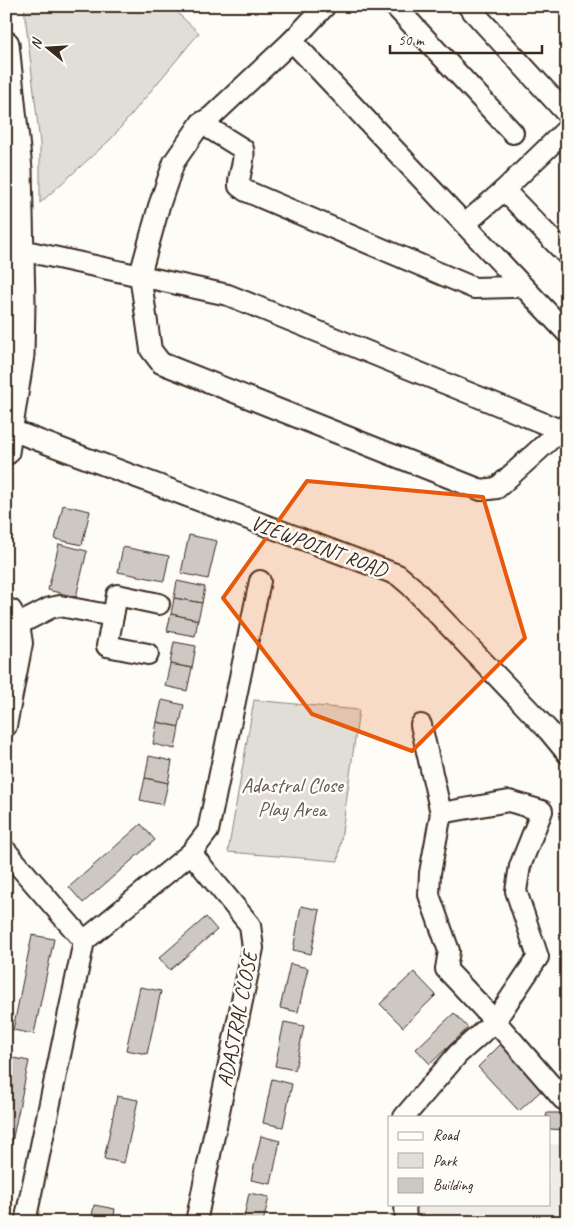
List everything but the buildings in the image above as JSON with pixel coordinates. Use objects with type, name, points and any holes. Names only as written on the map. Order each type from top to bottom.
[{"type":"main road","points":[[6,44],[19,169],[21,250],[20,354],[8,441]]},
{"type":"street","points":[[21,250],[140,275],[228,296],[563,427],[497,488],[481,490],[161,363],[151,350],[140,275],[159,206],[174,162],[201,123],[292,41],[325,6]]},
{"type":"street","points":[[395,6],[513,133]]},
{"type":"street","points":[[468,6],[567,114]]},
{"type":"street","points":[[292,41],[567,333]]},
{"type":"street","points":[[201,123],[243,149],[244,155],[239,186],[246,191],[474,288],[512,287],[519,283]]},
{"type":"street","points":[[465,224],[504,190],[567,129]]},
{"type":"street","points":[[504,190],[567,255]]},
{"type":"street","name":"VIEWPOINT ROAD","points":[[8,441],[398,575],[419,594],[548,730],[567,753]]},
{"type":"street","points":[[25,1222],[84,941],[191,852],[208,831],[260,581]]},
{"type":"street","points":[[148,654],[107,646],[113,616],[118,595],[159,604]]},
{"type":"street","points":[[6,726],[22,643],[13,616],[60,606],[113,616]]},
{"type":"street","points":[[421,725],[441,813],[430,873],[429,895],[449,951],[446,969],[495,1021],[563,1099],[567,1099]]},
{"type":"street","points":[[405,1116],[458,1054],[495,1021],[538,957],[516,891],[520,866],[542,811],[509,801],[441,813]]},
{"type":"street","points":[[6,851],[84,941]]},
{"type":"street","name":"ADASTRAL CLOSE","points":[[191,852],[250,925],[253,948],[196,1222]]},
{"type":"street","points":[[405,1206],[406,1222]]},
{"type":"highlighted area","points":[[307,481],[483,497],[525,638],[412,751],[312,714],[223,598]]},
{"type":"shaded area","points":[[550,1144],[567,1145],[567,1222],[418,1222],[417,1206],[550,1206]]},
{"type":"green space","points":[[24,6],[170,6],[199,33],[111,139],[40,203],[40,143]]},
{"type":"green space","name":"Adastral Close Play Area","points":[[254,700],[359,710],[338,861],[228,852]]}]
